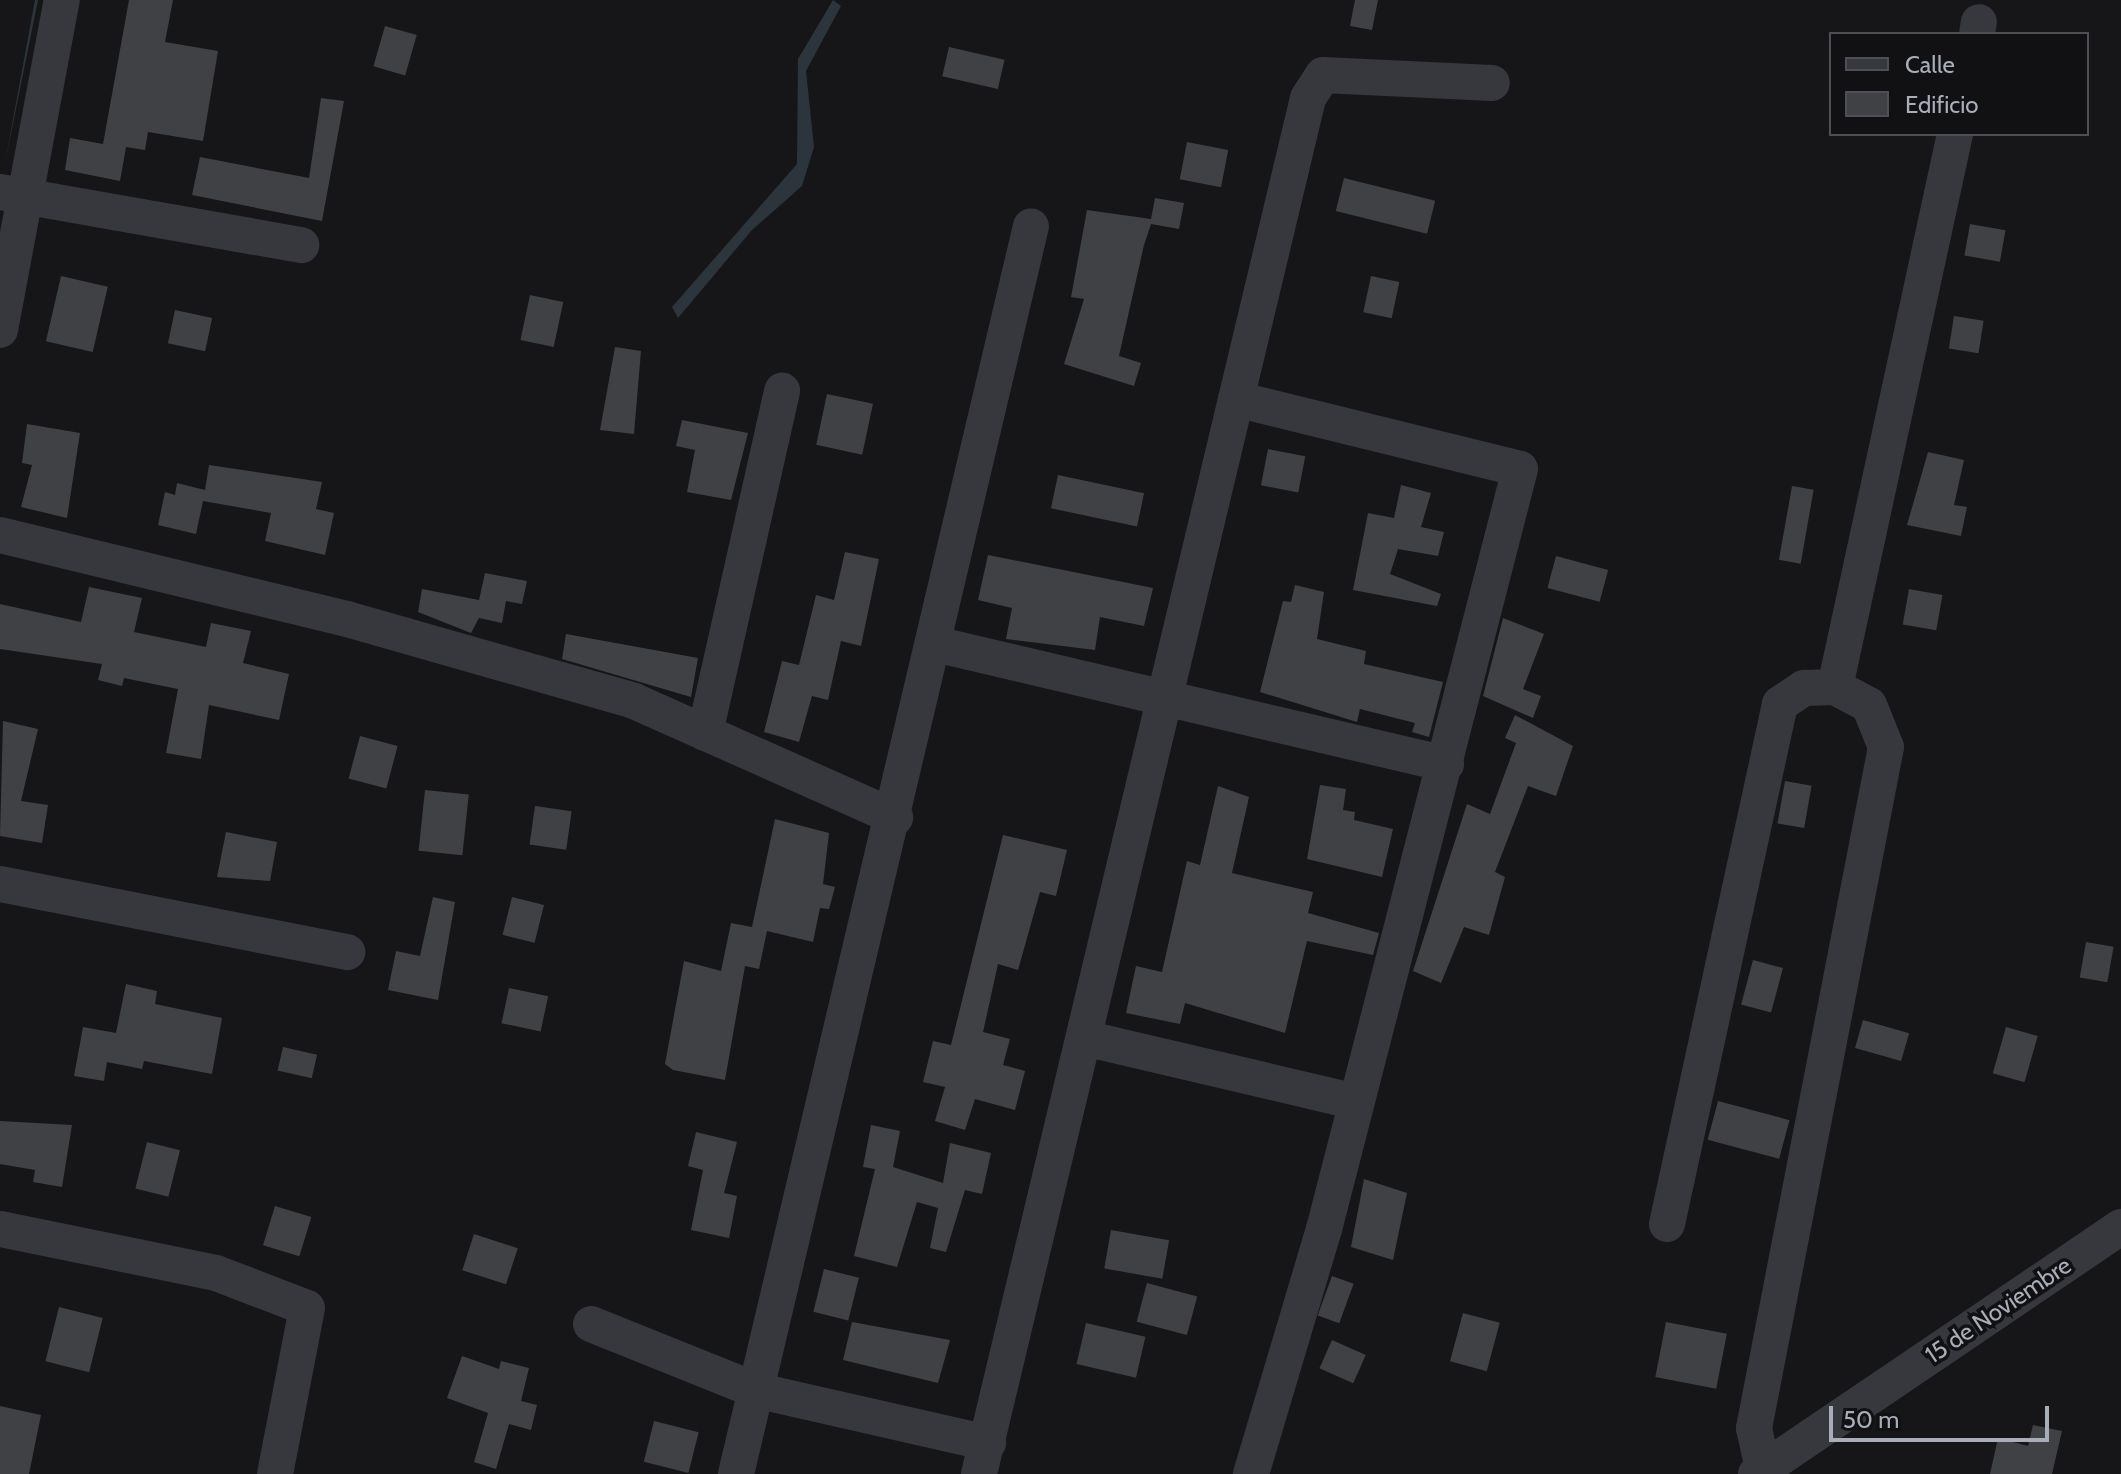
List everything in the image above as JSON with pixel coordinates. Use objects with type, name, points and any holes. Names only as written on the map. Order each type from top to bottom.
[{"type":"street","points":[[0,330],[13,194],[62,0]]},
{"type":"street","points":[[591,1324],[755,1390],[983,1458],[1308,98],[1323,75],[1492,83]]},
{"type":"street","points":[[1835,687],[1955,136]]},
{"type":"street","points":[[13,194],[301,245]]},
{"type":"street","points":[[736,1474],[895,817],[1031,226]]},
{"type":"street","points":[[705,733],[782,391]]},
{"type":"street","points":[[1236,399],[1520,469],[1357,1102],[1251,1474]]},
{"type":"street","points":[[0,535],[347,619],[634,701],[895,817]]},
{"type":"street","points":[[935,644],[1446,764]]},
{"type":"street","points":[[1667,1224],[1780,704],[1804,688],[1835,687],[1869,705],[1886,747],[1754,1428],[1759,1472]]},
{"type":"street","points":[[0,884],[347,952]]},
{"type":"street","points":[[1084,1038],[1357,1102]]},
{"type":"street","name":"15 de Noviembre","points":[[1759,1472],[2121,1227]]},
{"type":"street","points":[[0,1229],[216,1273],[307,1308],[275,1474]]},
{"type":"shaded area","points":[[35,0],[38,0],[5,163]]},
{"type":"shaded area","points":[[833,0],[841,6],[806,71],[814,147],[802,186],[752,230],[678,318],[672,307],[797,164],[798,59]]},
{"type":"building","points":[[129,0],[173,0],[165,42],[218,51],[203,141],[148,132],[145,150],[126,147],[120,181],[65,170],[70,138],[103,144]]},
{"type":"building","points":[[1355,0],[1378,0],[1372,30],[1350,26]]},
{"type":"building","points":[[385,26],[417,35],[405,75],[373,66]]},
{"type":"building","points":[[949,47],[1005,60],[998,89],[942,76]]},
{"type":"building","points":[[321,98],[344,101],[322,221],[192,195],[200,157],[309,178]]},
{"type":"building","points":[[1187,142],[1228,150],[1221,187],[1180,179]]},
{"type":"building","points":[[1344,178],[1435,201],[1427,234],[1336,211]]},
{"type":"building","points":[[1155,198],[1184,203],[1179,229],[1151,224],[1144,245],[1119,356],[1141,363],[1134,386],[1064,364],[1084,299],[1071,297],[1087,210],[1151,219]]},
{"type":"building","points":[[1970,224],[2005,230],[2000,262],[1964,256]]},
{"type":"building","points":[[61,276],[108,287],[93,352],[46,341]]},
{"type":"building","points":[[1371,276],[1399,282],[1392,318],[1363,312]]},
{"type":"building","points":[[530,295],[563,302],[554,347],[520,340]]},
{"type":"building","points":[[175,310],[212,318],[205,351],[168,343]]},
{"type":"building","points":[[1954,316],[1984,321],[1978,353],[1949,349]]},
{"type":"building","points":[[615,347],[641,351],[634,434],[600,430]]},
{"type":"building","points":[[827,394],[873,404],[862,455],[816,445]]},
{"type":"building","points":[[682,420],[748,433],[731,500],[687,492],[695,450],[676,446]]},
{"type":"building","points":[[27,424],[80,433],[67,518],[21,507],[32,465],[22,463]]},
{"type":"building","points":[[1268,449],[1305,456],[1298,493],[1261,485]]},
{"type":"building","points":[[1928,452],[1964,460],[1954,505],[1967,507],[1961,536],[1907,525]]},
{"type":"building","points":[[209,465],[322,482],[316,509],[334,513],[325,555],[265,541],[271,513],[203,501],[196,534],[158,525],[165,492],[175,495],[177,483],[205,490]]},
{"type":"building","points":[[1058,475],[1144,493],[1137,527],[1051,508]]},
{"type":"building","points":[[1401,485],[1431,493],[1421,527],[1444,532],[1438,556],[1398,549],[1390,574],[1441,594],[1437,606],[1353,590],[1368,513],[1394,518]]},
{"type":"building","points":[[1792,486],[1814,490],[1801,564],[1779,560]]},
{"type":"building","points":[[845,552],[879,559],[861,646],[841,641],[828,700],[812,696],[799,742],[764,732],[782,661],[799,665],[816,595],[834,600]]},
{"type":"building","points":[[988,555],[1153,588],[1144,626],[1100,617],[1095,650],[1006,639],[1012,608],[978,600]]},
{"type":"building","points":[[1556,556],[1608,570],[1600,602],[1547,588]]},
{"type":"building","points":[[485,573],[527,581],[522,604],[506,601],[502,623],[479,618],[471,633],[418,612],[422,589],[479,600]]},
{"type":"building","points":[[1295,585],[1324,592],[1317,639],[1366,651],[1364,664],[1443,682],[1429,737],[1412,732],[1415,723],[1360,709],[1357,722],[1260,692],[1283,601],[1291,602]]},
{"type":"building","points":[[89,587],[142,598],[134,632],[206,647],[211,623],[251,631],[243,663],[289,674],[279,720],[209,705],[201,759],[166,753],[178,689],[124,678],[122,686],[98,680],[102,664],[0,649],[0,604],[81,622]]},
{"type":"building","points":[[1909,589],[1942,595],[1936,630],[1903,624]]},
{"type":"building","points":[[1503,618],[1544,634],[1523,689],[1541,696],[1533,718],[1483,696]]},
{"type":"building","points":[[566,634],[698,658],[691,697],[562,659]]},
{"type":"building","points":[[1515,715],[1573,746],[1556,796],[1528,786],[1495,872],[1505,877],[1489,935],[1464,927],[1441,983],[1413,971],[1467,804],[1490,814],[1516,743],[1505,738]]},
{"type":"building","points":[[3,721],[38,729],[21,801],[48,805],[42,843],[0,836]]},
{"type":"building","points":[[360,736],[398,746],[386,789],[349,779]]},
{"type":"building","points":[[1785,781],[1812,786],[1804,828],[1778,823]]},
{"type":"building","points":[[1320,785],[1346,789],[1343,810],[1355,812],[1354,820],[1393,829],[1382,877],[1307,859]]},
{"type":"building","points":[[1218,786],[1249,797],[1232,873],[1313,892],[1308,913],[1379,933],[1373,955],[1307,941],[1285,1033],[1185,1003],[1180,1024],[1126,1013],[1136,966],[1162,972],[1187,861],[1200,865]]},
{"type":"building","points":[[425,790],[469,795],[462,855],[419,851]]},
{"type":"building","points":[[535,806],[572,811],[566,850],[530,845]]},
{"type":"building","points":[[775,819],[829,833],[823,884],[835,887],[829,909],[820,908],[813,942],[767,931],[759,969],[745,966],[725,1080],[673,1070],[665,1064],[684,961],[721,971],[731,923],[752,927]]},
{"type":"building","points":[[226,832],[277,842],[270,881],[217,877]]},
{"type":"building","points":[[1003,835],[1067,850],[1056,896],[1040,892],[1018,970],[998,964],[983,1032],[1010,1039],[1003,1065],[1025,1071],[1015,1110],[975,1099],[965,1130],[935,1121],[945,1087],[923,1082],[933,1041],[951,1045]]},
{"type":"building","points":[[433,897],[455,902],[438,1000],[388,990],[396,951],[420,956]]},
{"type":"building","points":[[512,897],[544,905],[535,943],[503,935]]},
{"type":"building","points":[[2086,942],[2114,947],[2107,982],[2080,977]]},
{"type":"building","points":[[1753,960],[1783,968],[1771,1012],[1741,1004]]},
{"type":"building","points":[[126,984],[157,991],[155,1004],[222,1018],[212,1074],[144,1061],[142,1069],[107,1062],[104,1081],[74,1076],[83,1027],[116,1033]]},
{"type":"building","points":[[509,988],[548,996],[541,1032],[502,1023]]},
{"type":"building","points":[[1863,1020],[1909,1033],[1901,1061],[1855,1048]]},
{"type":"building","points":[[2006,1027],[2038,1036],[2024,1082],[1993,1073]]},
{"type":"building","points":[[283,1047],[317,1055],[312,1078],[278,1070]]},
{"type":"building","points":[[1718,1101],[1789,1120],[1779,1159],[1708,1140]]},
{"type":"building","points":[[0,1121],[72,1125],[62,1187],[33,1182],[35,1170],[0,1164]]},
{"type":"building","points":[[871,1125],[900,1131],[893,1167],[943,1183],[950,1143],[991,1153],[982,1194],[965,1190],[946,1252],[930,1248],[938,1208],[917,1202],[897,1267],[854,1256],[875,1169],[863,1167]]},
{"type":"building","points":[[696,1132],[737,1142],[724,1193],[737,1196],[729,1238],[691,1230],[703,1170],[688,1166]]},
{"type":"building","points":[[147,1142],[180,1150],[168,1197],[135,1189]]},
{"type":"building","points":[[1364,1179],[1407,1193],[1393,1260],[1351,1247]]},
{"type":"building","points":[[275,1206],[311,1217],[299,1256],[263,1245]]},
{"type":"building","points":[[1111,1230],[1169,1240],[1162,1279],[1104,1268]]},
{"type":"building","points":[[474,1234],[518,1248],[506,1284],[462,1270]]},
{"type":"building","points":[[824,1269],[859,1278],[848,1320],[813,1312]]},
{"type":"building","points":[[1332,1276],[1354,1284],[1339,1323],[1318,1315]]},
{"type":"building","points":[[1147,1283],[1197,1296],[1187,1335],[1137,1322]]},
{"type":"building","points":[[59,1307],[103,1318],[89,1372],[45,1361]]},
{"type":"building","points":[[1463,1313],[1500,1323],[1487,1371],[1450,1361]]},
{"type":"building","points":[[852,1322],[950,1340],[938,1383],[843,1360]]},
{"type":"building","points":[[1666,1322],[1727,1334],[1716,1389],[1655,1377]]},
{"type":"building","points":[[1086,1323],[1145,1337],[1136,1378],[1077,1364]]},
{"type":"building","points":[[1332,1340],[1366,1355],[1353,1383],[1319,1368]]},
{"type":"building","points":[[462,1356],[499,1369],[501,1361],[529,1368],[521,1401],[537,1405],[531,1430],[509,1424],[496,1469],[474,1462],[488,1413],[447,1398]]},
{"type":"building","points":[[0,1406],[41,1415],[29,1474],[0,1474]]},
{"type":"building","points":[[654,1421],[699,1432],[688,1473],[644,1462]]},
{"type":"building","points":[[2033,1425],[2062,1431],[2052,1474],[1990,1474],[1998,1438],[2028,1446]]}]
